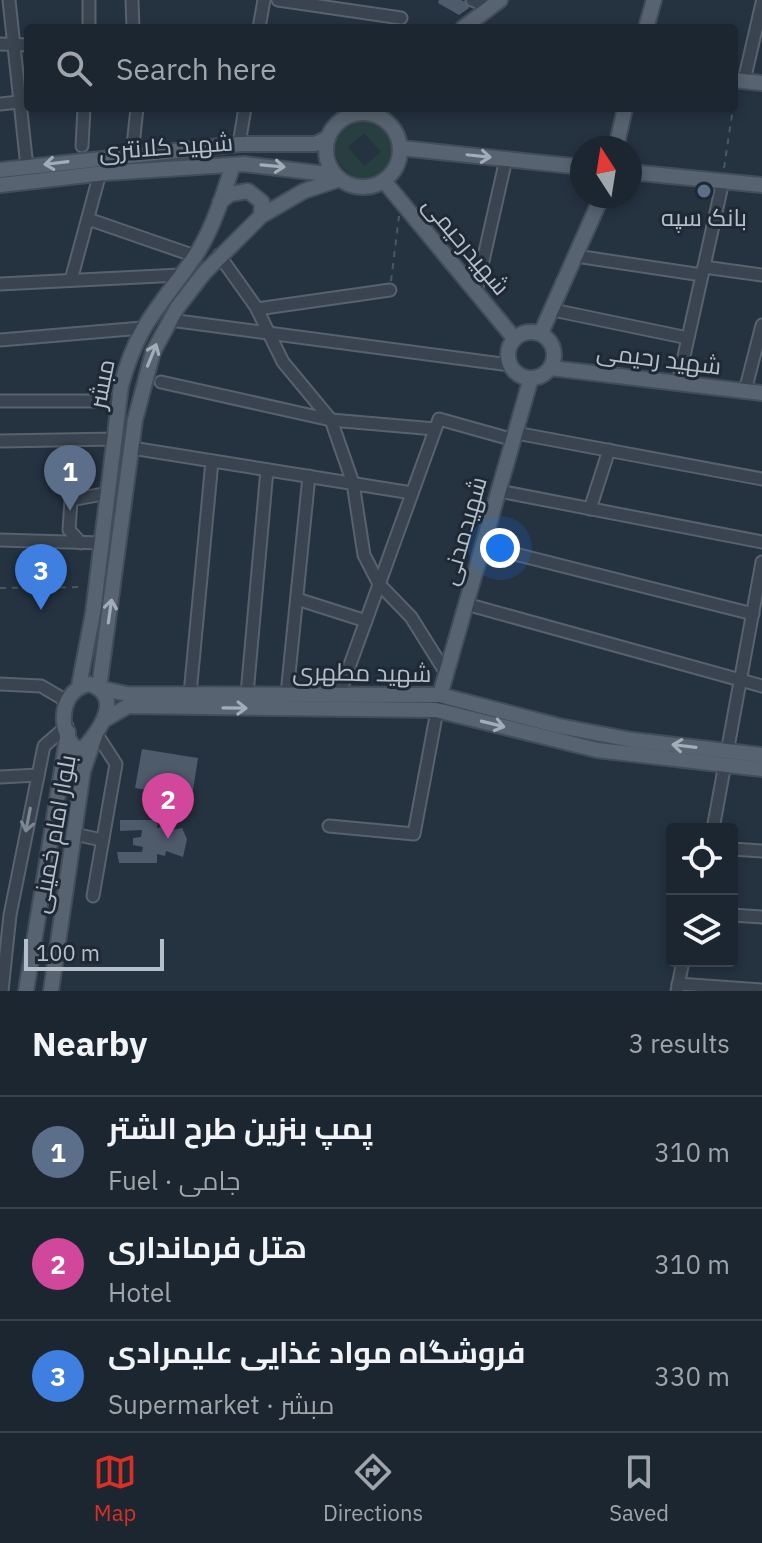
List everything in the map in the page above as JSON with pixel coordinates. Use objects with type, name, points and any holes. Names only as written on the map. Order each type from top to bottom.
[{"type":"main road","points":[[647,24],[654,0]]},
{"type":"main road","points":[[468,24],[495,4]]},
{"type":"main road","points":[[739,80],[762,83]]},
{"type":"main road","points":[[358,112],[340,120],[328,138],[327,157],[338,177],[362,187],[384,181],[393,173],[401,148],[393,126],[369,112]]},
{"type":"main road","points":[[619,136],[624,112]]},
{"type":"main road","name":"شهید کلانتری","points":[[0,170],[239,144],[315,144],[328,138]]},
{"type":"main road","points":[[401,148],[570,166]]},
{"type":"main road","name":"شهید کلانتری","points":[[0,185],[100,173],[233,165],[338,177]]},
{"type":"main road","name":"مبشر","points":[[79,686],[129,357],[142,328],[195,256],[233,165]]},
{"type":"main road","points":[[642,173],[762,185]]},
{"type":"main road","points":[[104,720],[108,702],[99,688],[145,375],[170,320],[219,255],[261,216],[304,191],[338,177]]},
{"type":"main road","name":"شهیدرحیمی","points":[[384,181],[514,338]]},
{"type":"main road","points":[[220,202],[230,194],[248,191],[262,202],[261,216]]},
{"type":"main road","points":[[541,333],[597,208]]},
{"type":"main road","points":[[527,331],[541,333],[554,348],[551,368],[531,378],[519,374],[510,365],[508,351],[514,338],[527,331]]},
{"type":"main road","name":"شهید رحیمی","points":[[551,368],[762,393]]},
{"type":"main road","name":"شهیدمدنی","points":[[440,695],[531,378]]},
{"type":"main road","name":"شهید مطهری","points":[[79,686],[90,684],[127,694],[440,695],[574,729],[728,758],[762,769]]},
{"type":"main road","points":[[65,700],[79,686]]},
{"type":"main road","name":"بلوار امام خمینی","points":[[26,991],[68,729],[65,700]]},
{"type":"main road","name":"شهید مطهری","points":[[104,720],[128,706],[436,710],[597,750],[728,758],[762,755]]},
{"type":"main road","name":"بلوار امام خمینی","points":[[51,991],[83,771],[96,733],[104,720]]},
{"type":"main road","points":[[68,729],[72,746],[81,749],[96,733]]},
{"type":"street","points":[[0,104],[24,101],[9,0]]},
{"type":"street","points":[[89,0],[89,24]]},
{"type":"street","points":[[132,0],[133,24]]},
{"type":"street","points":[[260,24],[264,0]]},
{"type":"street","points":[[278,0],[360,6],[401,18]]},
{"type":"street","points":[[472,0],[495,4]]},
{"type":"street","points":[[739,80],[762,3]]},
{"type":"street","points":[[0,44],[24,45]]},
{"type":"street","points":[[24,112],[27,167]]},
{"type":"street","points":[[82,146],[84,112]]},
{"type":"street","points":[[132,155],[137,112]]},
{"type":"street","points":[[239,144],[244,112]]},
{"type":"street","points":[[476,292],[506,159]]},
{"type":"street","points":[[71,280],[100,173]]},
{"type":"street","points":[[678,383],[723,181]]},
{"type":"street","points":[[88,219],[195,256]]},
{"type":"street","points":[[219,255],[257,309],[283,362],[331,420],[353,483],[364,555],[379,584],[411,617],[446,673]]},
{"type":"street","points":[[576,256],[762,275]]},
{"type":"street","points":[[0,284],[180,275]]},
{"type":"street","points":[[257,309],[390,290]]},
{"type":"street","points":[[553,310],[688,338]]},
{"type":"street","points":[[170,320],[510,365]]},
{"type":"street","points":[[745,391],[762,325]]},
{"type":"street","points":[[0,340],[142,328]]},
{"type":"street","points":[[161,382],[331,420],[437,424],[609,450],[762,479]]},
{"type":"street","points":[[0,401],[120,401]]},
{"type":"street","points":[[339,695],[437,424]]},
{"type":"street","points":[[0,441],[115,439]]},
{"type":"street","points":[[132,448],[412,493]]},
{"type":"street","points":[[590,509],[609,450]]},
{"type":"street","points":[[190,694],[212,461]]},
{"type":"street","points":[[247,694],[267,470]]},
{"type":"street","points":[[287,694],[309,476]]},
{"type":"street","points":[[499,491],[762,542]]},
{"type":"street","points":[[81,543],[69,530],[71,500],[108,493]]},
{"type":"street","points":[[0,540],[102,543]]},
{"type":"street","points":[[483,546],[756,612]]},
{"type":"street","points":[[714,823],[756,612],[762,562]]},
{"type":"street","points":[[297,599],[366,621]]},
{"type":"street","points":[[466,604],[741,683],[762,686]]},
{"type":"street","points":[[0,684],[41,686],[65,700]]},
{"type":"street","points":[[329,826],[414,834],[440,695]]},
{"type":"street","points":[[2,991],[10,915],[44,746],[68,729]]},
{"type":"street","points":[[93,896],[116,764],[96,733]]},
{"type":"street","points":[[0,777],[38,775]]},
{"type":"street","points":[[74,834],[102,840]]},
{"type":"street","points":[[738,849],[762,851]]},
{"type":"street","points":[[738,915],[762,917]]},
{"type":"street","points":[[682,967],[678,988],[762,990]]},
{"type":"path","points":[[723,181],[732,112]]},
{"type":"path","points":[[390,290],[401,202]]},
{"type":"path","points":[[0,588],[34,585],[96,588]]},
{"type":"green space","points":[[365,120],[378,125],[388,134],[393,154],[379,176],[365,180],[352,175],[341,165],[335,152],[335,138],[345,126]],"holes":[[[364,133],[381,152],[364,166],[348,147]]]},
{"type":"building","points":[[439,0],[461,0],[468,3],[469,8],[459,15],[438,3]]},
{"type":"building","points":[[142,749],[198,758],[192,797],[135,788]]},
{"type":"building","points":[[120,820],[158,820],[157,828],[166,826],[167,831],[182,828],[187,839],[183,857],[166,851],[165,856],[157,854],[157,863],[119,863],[117,852],[142,852],[143,847],[133,845],[133,838],[141,837],[142,830],[120,831]]},
{"type":"place","name":"بانک سپه","points":[[704,191]]},
{"type":"place","name":"پمپ بنزین طرح الشتر","points":[[70,511]]},
{"type":"place","name":"فروشگاه مواد غذایی علیمرادی","points":[[41,610]]},
{"type":"place","name":"هتل فرمانداری","points":[[168,839]]}]
